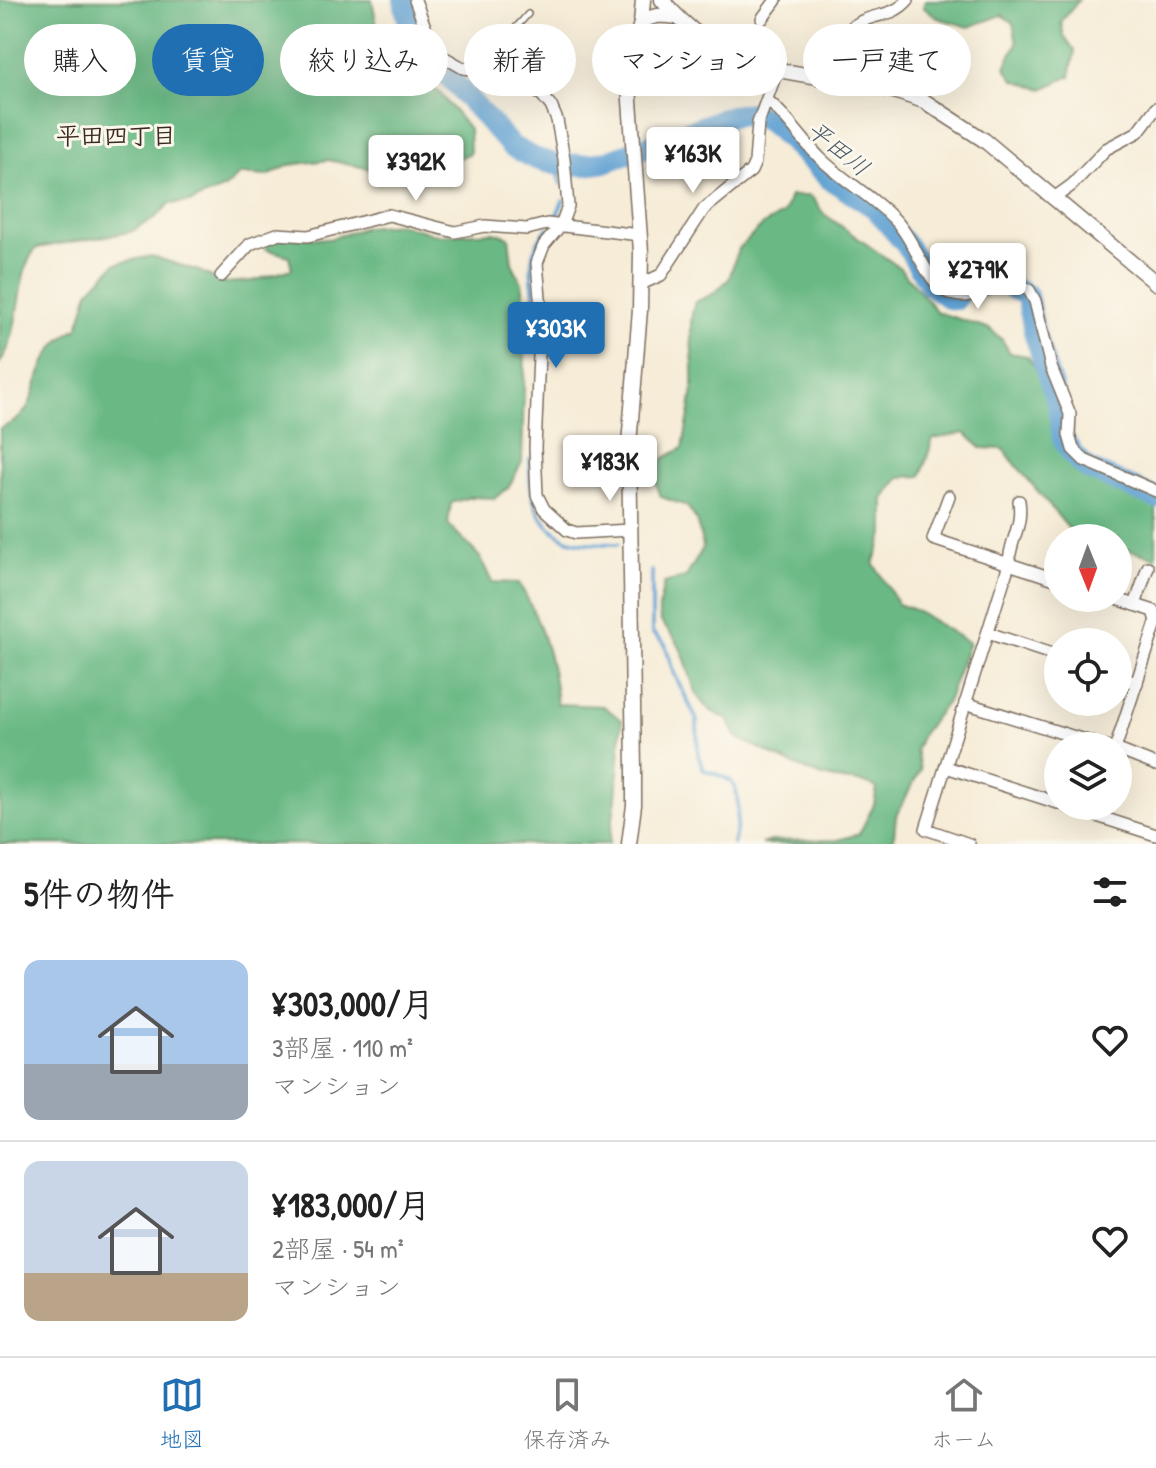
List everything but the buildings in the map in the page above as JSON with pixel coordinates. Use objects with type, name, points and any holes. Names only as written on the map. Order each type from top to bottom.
[{"type":"street","points":[[415,0],[429,38],[442,56],[464,68]]},
{"type":"street","points":[[629,844],[634,805],[629,444],[641,284],[629,87],[631,58],[641,23],[643,0]]},
{"type":"street","points":[[662,0],[687,24]]},
{"type":"street","points":[[859,24],[897,11],[908,0]]},
{"type":"street","points":[[762,19],[774,1]]},
{"type":"street","points":[[641,23],[659,15],[677,17]]},
{"type":"street","points":[[543,96],[557,120],[568,206],[561,225],[544,245],[536,271],[541,309],[534,464],[537,495],[544,509],[567,530],[576,533],[630,530]]},
{"type":"street","points":[[641,284],[661,275],[704,209],[751,171],[768,96]]},
{"type":"street","points":[[909,96],[924,101],[984,140],[1156,283]]},
{"type":"street","points":[[1054,198],[1072,185],[1106,149],[1138,132],[1156,108]]},
{"type":"street","points":[[762,111],[850,185],[881,206],[898,223],[934,279],[947,292],[958,296],[971,295],[1012,282],[1029,290],[1035,301],[1051,367],[1070,414],[1069,435],[1073,449],[1084,460],[1156,491]]},
{"type":"street","points":[[221,276],[250,244],[277,234],[308,236],[389,215],[455,232],[485,226],[527,229],[541,224],[640,235]]},
{"type":"street","points":[[949,496],[933,539],[1044,575]]},
{"type":"street","points":[[969,844],[926,829],[1022,519],[1019,501]]},
{"type":"street","points":[[1135,605],[1148,567]]},
{"type":"street","points":[[1122,732],[1156,620],[1154,611],[1132,604]]},
{"type":"street","points":[[988,633],[1044,651]]},
{"type":"street","points":[[1132,681],[1137,683]]},
{"type":"street","points":[[965,703],[1059,732]]},
{"type":"street","points":[[1132,755],[1156,765]]},
{"type":"street","points":[[946,767],[1044,798]]},
{"type":"street","points":[[1109,820],[1156,835]]},
{"type":"lane","points":[[519,24],[528,14]]},
{"type":"green space","points":[[0,0],[372,0],[377,24],[280,24],[280,96],[442,96],[469,129],[470,153],[437,168],[376,170],[328,160],[289,165],[268,176],[240,174],[225,188],[191,202],[169,204],[154,219],[130,232],[37,248],[25,270],[12,334],[0,363]]},
{"type":"green space","points":[[925,0],[1079,0],[1061,22],[1064,36],[1075,51],[1070,76],[1043,89],[1014,80],[1005,67],[1017,43],[1013,23],[1002,15],[971,26],[938,18],[923,7]]},
{"type":"green space","points":[[790,196],[811,196],[824,214],[900,268],[937,312],[990,329],[1010,353],[1027,356],[1050,388],[1065,458],[1089,476],[1156,503],[1156,558],[1132,551],[1132,524],[1065,524],[1003,449],[981,448],[965,433],[933,439],[921,476],[900,477],[884,499],[884,534],[874,564],[898,604],[917,611],[969,643],[947,702],[922,734],[916,749],[920,770],[896,816],[893,844],[761,844],[770,841],[838,840],[859,834],[874,805],[877,788],[809,771],[736,737],[728,719],[714,712],[697,695],[682,651],[659,614],[664,583],[686,577],[703,548],[697,521],[687,506],[661,497],[655,480],[663,459],[683,448],[692,393],[691,322],[695,302],[713,294],[729,279],[738,249],[763,225],[784,213]]},
{"type":"green space","points":[[398,224],[439,235],[495,232],[509,237],[512,263],[522,283],[526,309],[522,462],[508,488],[495,498],[470,497],[451,503],[448,524],[480,557],[492,582],[519,583],[545,641],[557,704],[603,706],[622,720],[609,844],[0,844],[0,428],[22,415],[50,353],[62,339],[78,328],[89,291],[115,264],[151,256],[225,283],[253,281],[292,269],[289,256],[266,249],[271,236],[329,239],[366,227]]},
{"type":"waterway","name":"平田川","points":[[404,0],[407,16],[422,47],[511,146],[536,159],[555,164],[585,165],[605,162],[731,116],[750,113],[766,119],[830,179],[875,208],[907,246],[930,285],[949,298],[956,299]]},
{"type":"waterway","points":[[555,164],[561,184]]},
{"type":"waterway","points":[[554,222],[563,201]]},
{"type":"waterway","points":[[535,298],[532,261],[537,244],[548,228]]},
{"type":"waterway","name":"平田川","points":[[1012,288],[1027,295],[1035,335],[1058,405],[1063,439],[1073,455],[1088,469],[1156,498]]},
{"type":"waterway","points":[[530,459],[532,495],[547,524],[572,541],[618,544]]},
{"type":"waterway","points":[[652,571],[652,633],[665,644],[675,675],[697,720],[698,755],[704,770],[729,780],[736,792],[737,820],[733,844]]},
{"type":"district","name":"平田四丁目","points":[[116,135]]}]
